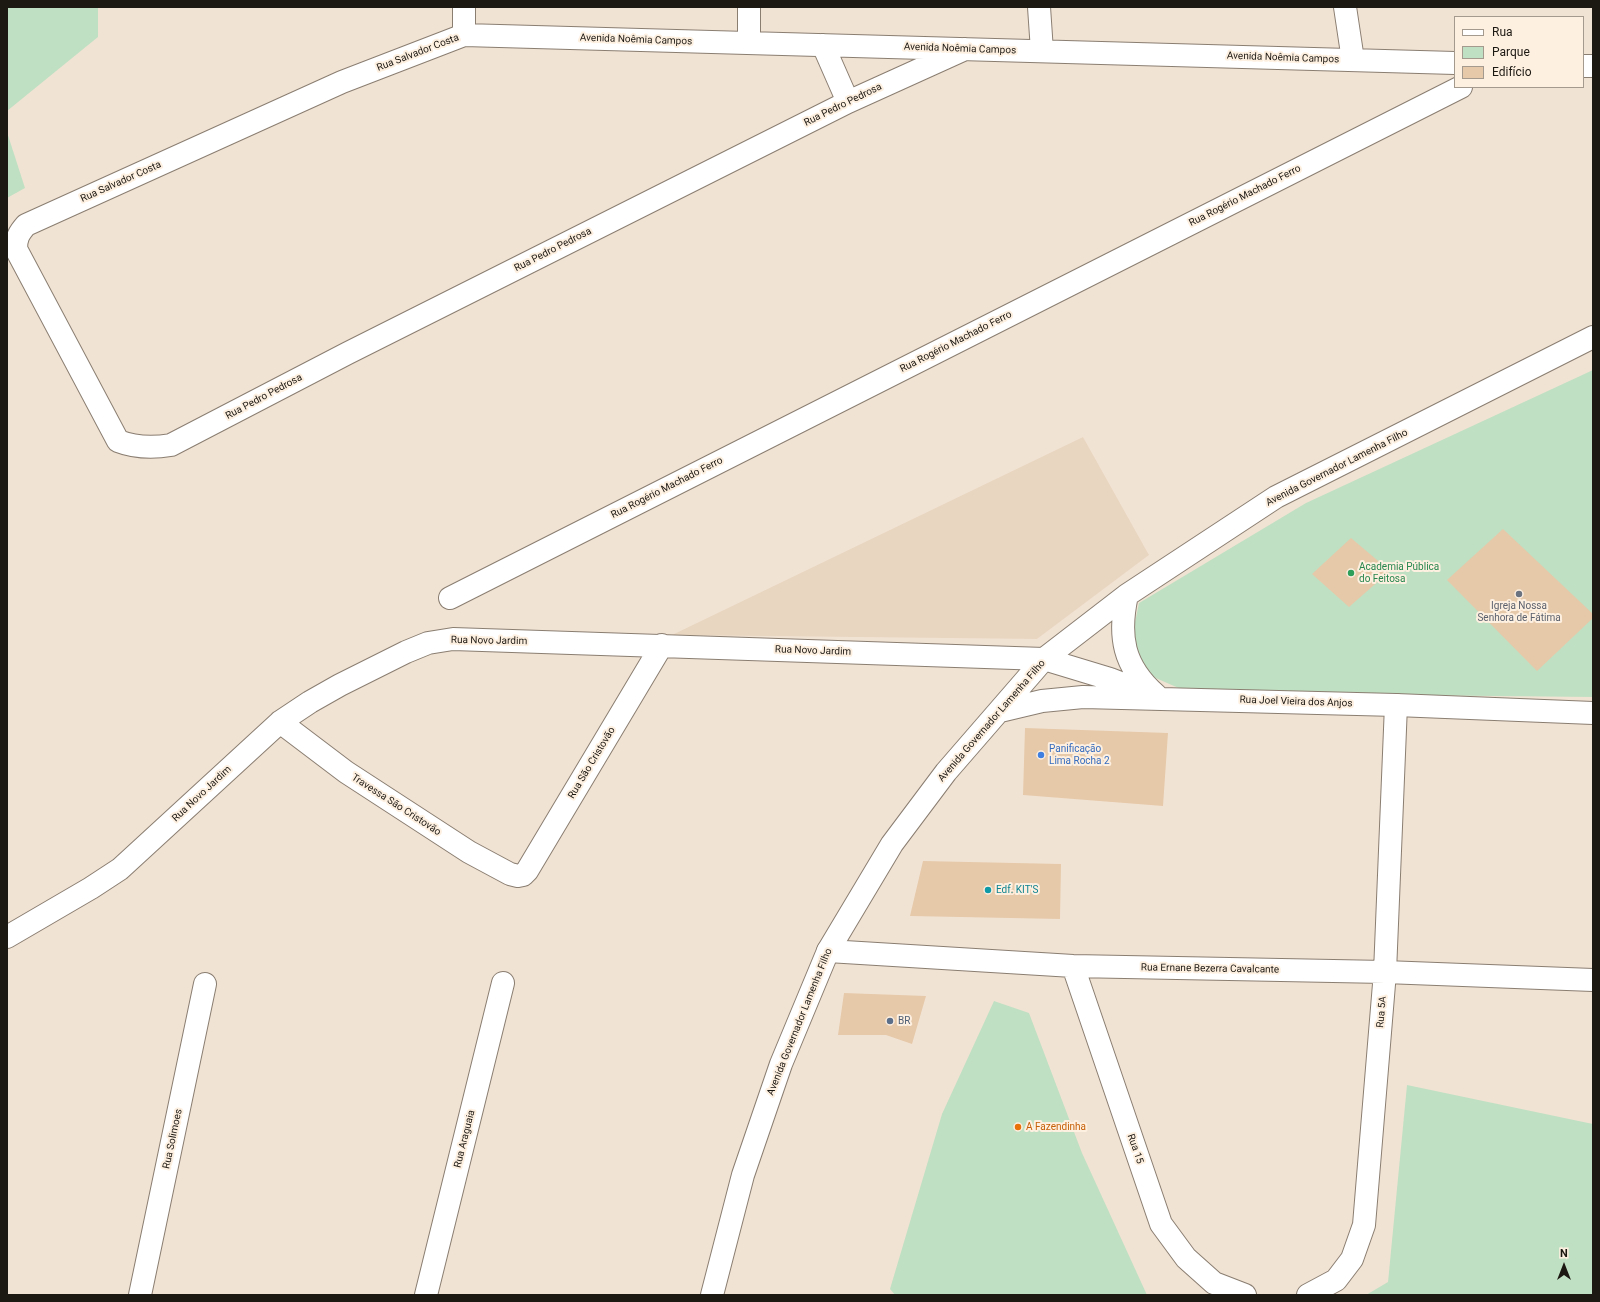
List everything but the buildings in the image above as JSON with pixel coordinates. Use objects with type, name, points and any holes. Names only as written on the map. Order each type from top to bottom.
[{"type":"street","points":[[464,7],[464,35]]},
{"type":"street","points":[[749,7],[749,43]]},
{"type":"street","points":[[1039,7],[1042,51]]},
{"type":"street","points":[[1345,7],[1353,60]]},
{"type":"street","name":"Avenida Noêmia Campos","points":[[464,35],[1454,63]]},
{"type":"street","name":"Rua Salvador Costa","points":[[142,447],[129,445],[118,441],[16,250],[16,240],[20,231],[26,225],[342,82],[464,35]]},
{"type":"street","points":[[824,45],[848,102]]},
{"type":"street","name":"Rua Pedro Pedrosa","points":[[142,447],[172,445],[348,353],[848,102],[965,49]]},
{"type":"street","name":"Rua Rogério Machado Ferro","points":[[450,598],[1459,88]]},
{"type":"street","name":"Avenida Governador Lamenha Filho","points":[[712,1295],[743,1175],[781,1064],[828,951],[892,844],[946,772],[1044,659],[1127,595],[1276,497],[1593,337]]},
{"type":"street","points":[[1127,595],[1122,618],[1123,641],[1130,664],[1143,683],[1160,699]]},
{"type":"street","name":"Rua Novo Jardim","points":[[7,937],[91,888],[120,869],[280,722],[310,702],[340,685],[406,652],[428,643],[453,639],[1044,659],[1110,679],[1160,699]]},
{"type":"street","name":"Rua São Cristovão","points":[[518,876],[523,875],[527,871],[662,645]]},
{"type":"street","name":"Rua Joel Vieira dos Anjos","points":[[1000,711],[1042,701],[1083,697],[1396,705],[1593,713]]},
{"type":"street","name":"Rua 5A","points":[[1308,1295],[1336,1280],[1352,1259],[1364,1225],[1385,972],[1396,705]]},
{"type":"street","name":"Travessa São Cristovão","points":[[280,722],[346,772],[469,852],[502,871],[518,876]]},
{"type":"street","name":"Rua Ernane Bezerra Cavalcante","points":[[828,951],[1073,966],[1385,972],[1593,980]]},
{"type":"street","name":"Rua 15","points":[[1073,966],[1160,1224],[1186,1258],[1214,1283],[1245,1295]]},
{"type":"street","name":"Rua Araguaia","points":[[426,1295],[503,983]]},
{"type":"street","name":"Rua Solimoes","points":[[140,1295],[205,984]]},
{"type":"shaded area","points":[[1083,437],[1149,555],[1037,639],[672,635]]},
{"type":"green space","points":[[7,7],[98,7],[98,37],[7,111]]},
{"type":"green space","points":[[7,132],[25,188],[7,198]]},
{"type":"green space","points":[[1593,370],[1593,697],[1190,693],[1151,676],[1130,646],[1139,603],[1306,503]]},
{"type":"green space","points":[[994,1001],[1029,1013],[1082,1153],[1147,1295],[895,1295],[890,1289],[942,1114]]},
{"type":"green space","points":[[1407,1085],[1593,1124],[1593,1295],[1366,1295],[1388,1282]]},
{"type":"place","name":"Academia Pública do Feitosa","points":[[1351,573]]},
{"type":"place","name":"Igreja Nossa Senhora de Fátima","points":[[1519,594]]},
{"type":"place","name":"Panificação Lima Rocha 2","points":[[1041,755]]},
{"type":"place","name":"Edf. KIT'S","points":[[988,890]]},
{"type":"place","name":"BR","points":[[890,1021]]},
{"type":"place","name":"A Fazendinha","points":[[1018,1127]]}]
